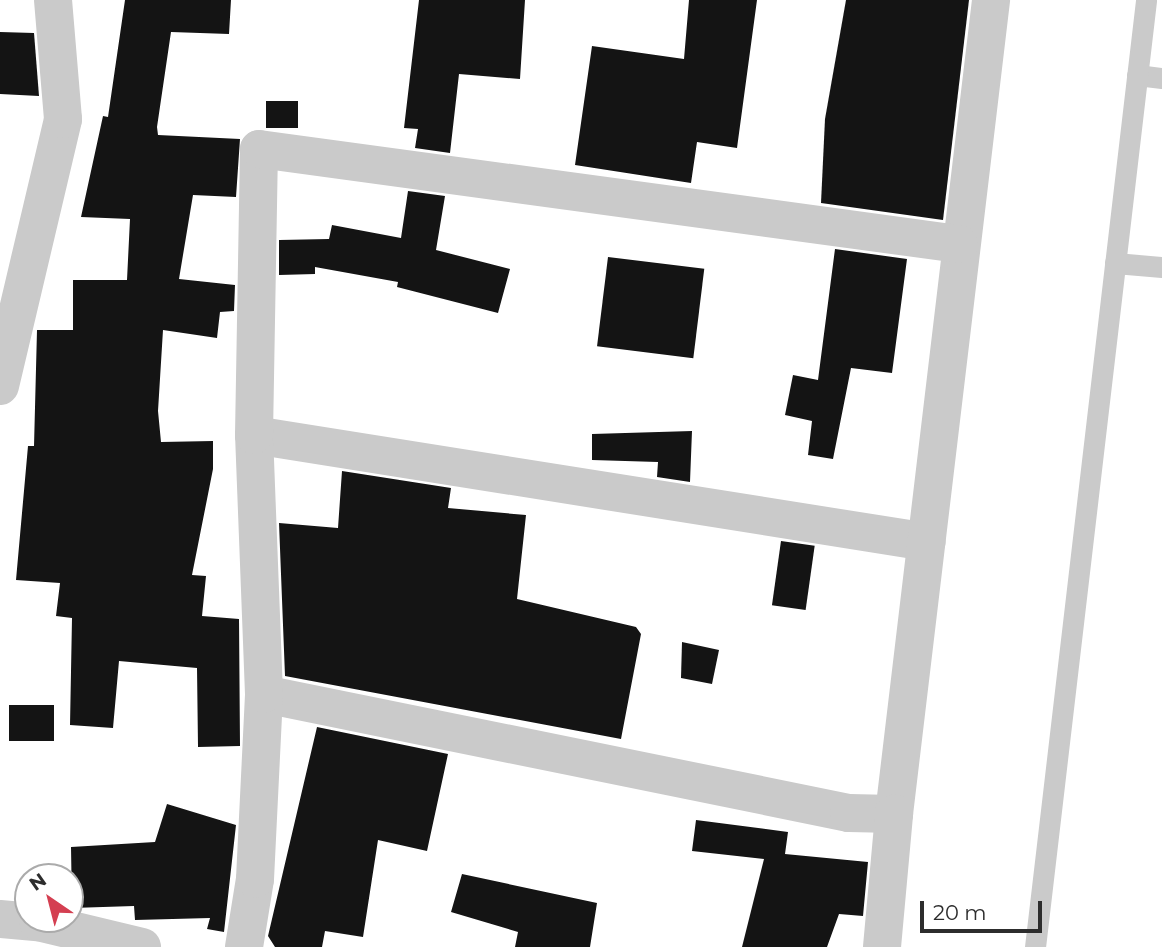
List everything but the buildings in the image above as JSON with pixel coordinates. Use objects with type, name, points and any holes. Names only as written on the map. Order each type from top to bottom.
[{"type":"street","points":[[0,386],[63,119],[53,0]]},
{"type":"street","points":[[882,947],[894,814],[959,244],[991,0]]},
{"type":"street","points":[[244,947],[255,879],[264,694],[254,435],[259,149],[959,244]]},
{"type":"street","points":[[254,435],[927,542]]},
{"type":"street","points":[[264,694],[849,813],[894,814]]},
{"type":"street","points":[[0,919],[38,922],[142,947]]},
{"type":"lane","points":[[1035,947],[1146,0]]},
{"type":"lane","points":[[1137,75],[1162,78]]},
{"type":"lane","points":[[1115,263],[1162,267]]}]
